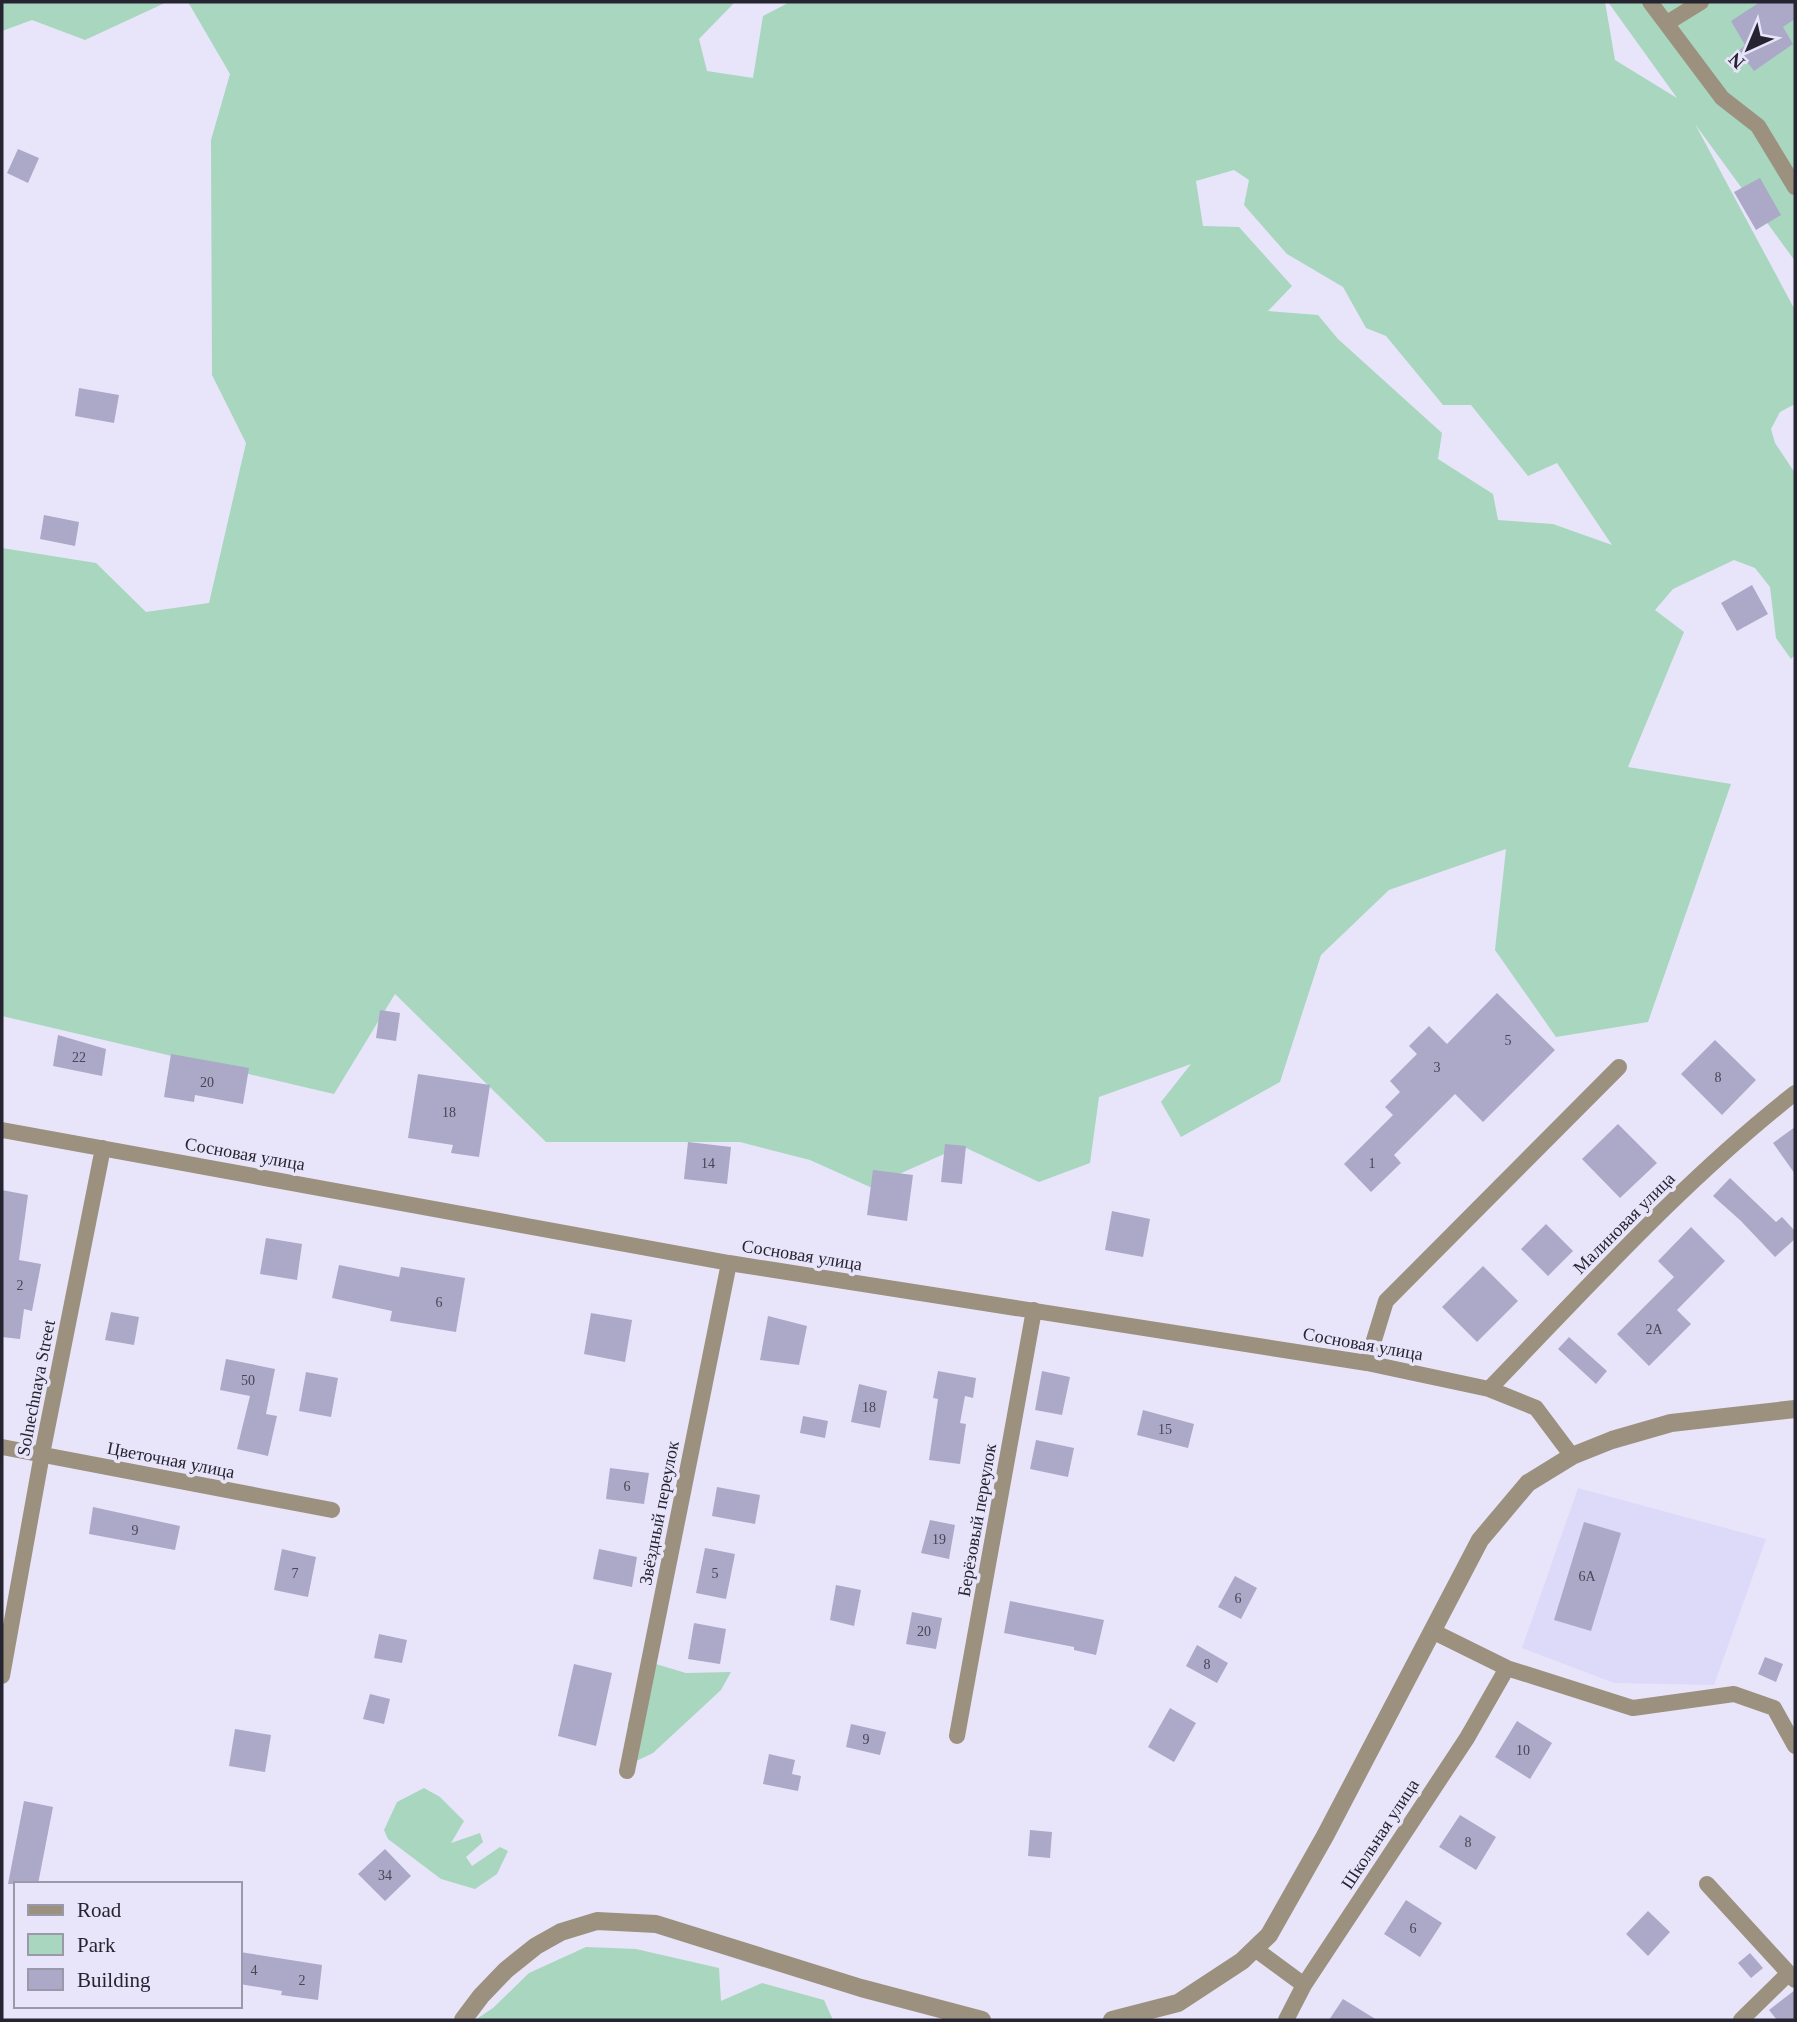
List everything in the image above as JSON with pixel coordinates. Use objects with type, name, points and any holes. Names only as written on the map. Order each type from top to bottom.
[{"type":"street","points":[[1650,2],[1722,98],[1758,126],[1795,187]]},
{"type":"street","points":[[1667,23],[1700,2]]},
{"type":"street","points":[[1367,1363],[1386,1301],[1619,1067]]},
{"type":"street","name":"Малиновая улица","points":[[1489,1389],[1666,1207],[1752,1128],[1795,1093]]},
{"type":"street","name":"Сосновая улица","points":[[2,1130],[729,1263],[1367,1363],[1489,1389],[1536,1408],[1572,1456]]},
{"type":"street","name":"Solnechnaya Street","points":[[2,1676],[42,1454],[103,1148]]},
{"type":"street","name":"Звёздный переулок","points":[[627,1771],[729,1263]]},
{"type":"street","name":"Берёзовый переулок","points":[[957,1736],[1034,1310]]},
{"type":"street","points":[[1112,2020],[1178,2003],[1242,1961],[1269,1935],[1325,1836],[1480,1540],[1528,1483],[1572,1456],[1612,1440],[1671,1423],[1795,1409]]},
{"type":"street","name":"Цветочная улица","points":[[2,1447],[332,1510]]},
{"type":"street","points":[[1432,1631],[1507,1668],[1633,1708],[1734,1694],[1774,1708],[1795,1746]]},
{"type":"street","name":"Школьная улица","points":[[1286,2020],[1304,1985],[1467,1738],[1507,1668]]},
{"type":"street","points":[[1707,1884],[1792,1977],[1741,2020]]},
{"type":"street","points":[[463,2020],[506,1970],[536,1946],[561,1932],[597,1921],[656,1924],[861,1989],[982,2020]]},
{"type":"street","points":[[1255,1949],[1304,1985]]},
{"type":"shaded area","points":[[1578,1488],[1766,1539],[1714,1685],[1614,1683],[1522,1648]]},
{"type":"green space","points":[[2,2],[167,2],[85,40],[32,20],[2,31]]},
{"type":"green space","points":[[188,2],[735,2],[699,39],[707,71],[753,78],[763,16],[790,2],[1605,2],[1615,60],[1677,98],[1608,2],[1795,2],[1795,261],[1695,124],[1795,310],[1795,404],[1780,412],[1771,429],[1775,443],[1795,473],[1795,655],[1791,659],[1776,638],[1770,587],[1755,568],[1734,560],[1673,589],[1655,610],[1684,632],[1628,767],[1731,784],[1648,1022],[1556,1037],[1495,950],[1506,849],[1389,890],[1321,955],[1280,1082],[1181,1137],[1161,1102],[1191,1064],[1099,1097],[1090,1163],[1039,1182],[962,1146],[870,1187],[810,1160],[740,1142],[546,1142],[395,994],[334,1094],[2,1016],[2,548],[96,563],[146,612],[209,603],[246,443],[212,375],[211,140],[230,74]],"holes":[[[1234,170],[1249,180],[1244,205],[1287,254],[1343,287],[1366,328],[1386,336],[1443,405],[1471,405],[1528,476],[1557,463],[1612,545],[1553,524],[1498,520],[1493,494],[1438,459],[1442,433],[1338,339],[1318,315],[1268,311],[1292,286],[1239,227],[1203,226],[1196,181]]]},
{"type":"green space","points":[[649,1662],[686,1673],[731,1672],[721,1690],[653,1753],[632,1763],[628,1723],[645,1694]]},
{"type":"green space","points":[[424,1788],[440,1797],[464,1821],[451,1843],[480,1833],[483,1842],[466,1857],[472,1866],[500,1847],[508,1851],[497,1874],[475,1889],[441,1879],[388,1839],[384,1830],[397,1802]]},
{"type":"green space","points":[[586,1947],[636,1949],[719,1968],[721,2001],[762,1983],[824,2000],[833,2020],[475,2020],[493,2008],[529,1973]]},
{"type":"building","points":[[1760,2],[1795,2],[1795,19],[1783,27],[1793,44],[1754,71],[1739,51],[1745,45],[1731,21]]},
{"type":"building","points":[[18,149],[39,158],[28,183],[7,173]]},
{"type":"building","points":[[1760,178],[1781,215],[1756,230],[1734,192]]},
{"type":"building","points":[[79,388],[119,395],[114,423],[75,416]]},
{"type":"building","points":[[44,515],[79,522],[75,546],[40,539]]},
{"type":"building","points":[[1752,585],[1768,614],[1737,631],[1721,603]]},
{"type":"building","points":[[1497,993],[1555,1050],[1483,1122],[1455,1094],[1394,1155],[1401,1163],[1371,1192],[1344,1164],[1393,1115],[1385,1107],[1400,1092],[1390,1081],[1417,1054],[1409,1046],[1429,1026],[1447,1044]]},
{"type":"building","points":[[380,1010],[400,1013],[396,1041],[376,1038]]},
{"type":"building","points":[[58,1035],[106,1049],[102,1076],[53,1066]]},
{"type":"building","points":[[1715,1040],[1756,1080],[1722,1115],[1681,1074]]},
{"type":"building","points":[[171,1054],[249,1068],[243,1104],[195,1095],[194,1102],[164,1097]]},
{"type":"building","points":[[418,1074],[490,1085],[479,1157],[451,1153],[453,1145],[408,1138]]},
{"type":"building","points":[[1618,1124],[1657,1163],[1620,1198],[1582,1159]]},
{"type":"building","points":[[1795,1127],[1795,1174],[1773,1143]]},
{"type":"building","points":[[688,1142],[731,1147],[727,1184],[684,1179]]},
{"type":"building","points":[[945,1144],[966,1146],[962,1184],[941,1182]]},
{"type":"building","points":[[873,1170],[913,1175],[907,1221],[867,1215]]},
{"type":"building","points":[[1730,1178],[1776,1222],[1782,1217],[1795,1231],[1795,1239],[1775,1257],[1713,1196]]},
{"type":"building","points":[[2,1190],[28,1195],[19,1260],[41,1264],[32,1311],[24,1309],[20,1339],[2,1337]]},
{"type":"building","points":[[1112,1211],[1150,1219],[1143,1257],[1105,1250]]},
{"type":"building","points":[[1546,1224],[1573,1251],[1548,1276],[1521,1249]]},
{"type":"building","points":[[1691,1227],[1725,1261],[1677,1310],[1691,1324],[1649,1366],[1617,1334],[1674,1277],[1658,1261]]},
{"type":"building","points":[[266,1238],[302,1244],[297,1280],[260,1274]]},
{"type":"building","points":[[339,1265],[399,1277],[401,1267],[465,1278],[456,1332],[390,1321],[392,1311],[332,1298]]},
{"type":"building","points":[[1483,1266],[1518,1301],[1477,1342],[1442,1307]]},
{"type":"building","points":[[111,1312],[139,1317],[134,1345],[105,1340]]},
{"type":"building","points":[[591,1313],[632,1320],[625,1362],[584,1354]]},
{"type":"building","points":[[768,1316],[807,1326],[799,1365],[760,1360]]},
{"type":"building","points":[[1569,1337],[1607,1371],[1596,1384],[1558,1349]]},
{"type":"building","points":[[226,1359],[275,1369],[266,1414],[277,1416],[268,1456],[237,1449],[250,1396],[220,1390]]},
{"type":"building","points":[[938,1371],[976,1378],[973,1398],[965,1396],[960,1423],[966,1424],[960,1464],[929,1460],[938,1399],[933,1398]]},
{"type":"building","points":[[1042,1371],[1070,1377],[1062,1415],[1035,1410]]},
{"type":"building","points":[[306,1372],[338,1378],[331,1417],[299,1411]]},
{"type":"building","points":[[859,1384],[887,1391],[880,1428],[851,1422]]},
{"type":"building","points":[[1143,1410],[1194,1424],[1188,1448],[1137,1435]]},
{"type":"building","points":[[803,1416],[828,1421],[825,1438],[800,1433]]},
{"type":"building","points":[[1036,1440],[1074,1448],[1068,1477],[1030,1469]]},
{"type":"building","points":[[610,1468],[649,1473],[644,1504],[606,1499]]},
{"type":"building","points":[[717,1487],[760,1495],[755,1524],[712,1516]]},
{"type":"building","points":[[93,1507],[180,1526],[175,1550],[89,1534]]},
{"type":"building","points":[[930,1520],[955,1525],[949,1559],[921,1553]]},
{"type":"building","points":[[1584,1522],[1621,1533],[1591,1631],[1554,1620]]},
{"type":"building","points":[[705,1548],[735,1554],[726,1599],[696,1593]]},
{"type":"building","points":[[282,1549],[316,1557],[308,1597],[274,1590]]},
{"type":"building","points":[[599,1549],[637,1557],[632,1587],[593,1579]]},
{"type":"building","points":[[1235,1576],[1257,1588],[1241,1619],[1218,1607]]},
{"type":"building","points":[[836,1585],[861,1590],[854,1626],[830,1620]]},
{"type":"building","points":[[1010,1601],[1104,1620],[1096,1655],[1074,1650],[1074,1647],[1004,1633]]},
{"type":"building","points":[[912,1612],[942,1618],[936,1649],[906,1644]]},
{"type":"building","points":[[694,1623],[726,1629],[720,1664],[688,1659]]},
{"type":"building","points":[[379,1634],[407,1640],[402,1663],[374,1658]]},
{"type":"building","points":[[1197,1645],[1228,1663],[1217,1683],[1186,1666]]},
{"type":"building","points":[[1765,1657],[1783,1664],[1776,1682],[1758,1674]]},
{"type":"building","points":[[574,1664],[612,1673],[596,1746],[558,1736]]},
{"type":"building","points":[[370,1694],[390,1699],[384,1724],[363,1719]]},
{"type":"building","points":[[1170,1708],[1196,1723],[1174,1762],[1148,1747]]},
{"type":"building","points":[[1517,1721],[1552,1743],[1530,1779],[1495,1757]]},
{"type":"building","points":[[851,1724],[886,1732],[880,1755],[846,1747]]},
{"type":"building","points":[[235,1729],[271,1735],[265,1772],[229,1766]]},
{"type":"building","points":[[769,1754],[795,1760],[792,1774],[801,1776],[798,1791],[763,1784]]},
{"type":"building","points":[[24,1801],[53,1807],[38,1882],[8,1884]]},
{"type":"building","points":[[1460,1815],[1496,1837],[1476,1870],[1439,1847]]},
{"type":"building","points":[[1030,1830],[1052,1832],[1050,1858],[1028,1856]]},
{"type":"building","points":[[385,1849],[411,1876],[385,1901],[358,1874]]},
{"type":"building","points":[[1406,1900],[1442,1923],[1420,1957],[1384,1934]]},
{"type":"building","points":[[1648,1911],[1670,1932],[1648,1956],[1626,1934]]},
{"type":"building","points":[[242,1952],[322,1965],[318,2000],[281,1995],[282,1991],[242,1984]]},
{"type":"building","points":[[1750,1953],[1763,1968],[1751,1978],[1738,1963]]},
{"type":"building","points":[[1795,1990],[1795,2020],[1777,2020],[1769,2010]]},
{"type":"building","points":[[1343,1999],[1377,2020],[1329,2020]]}]
